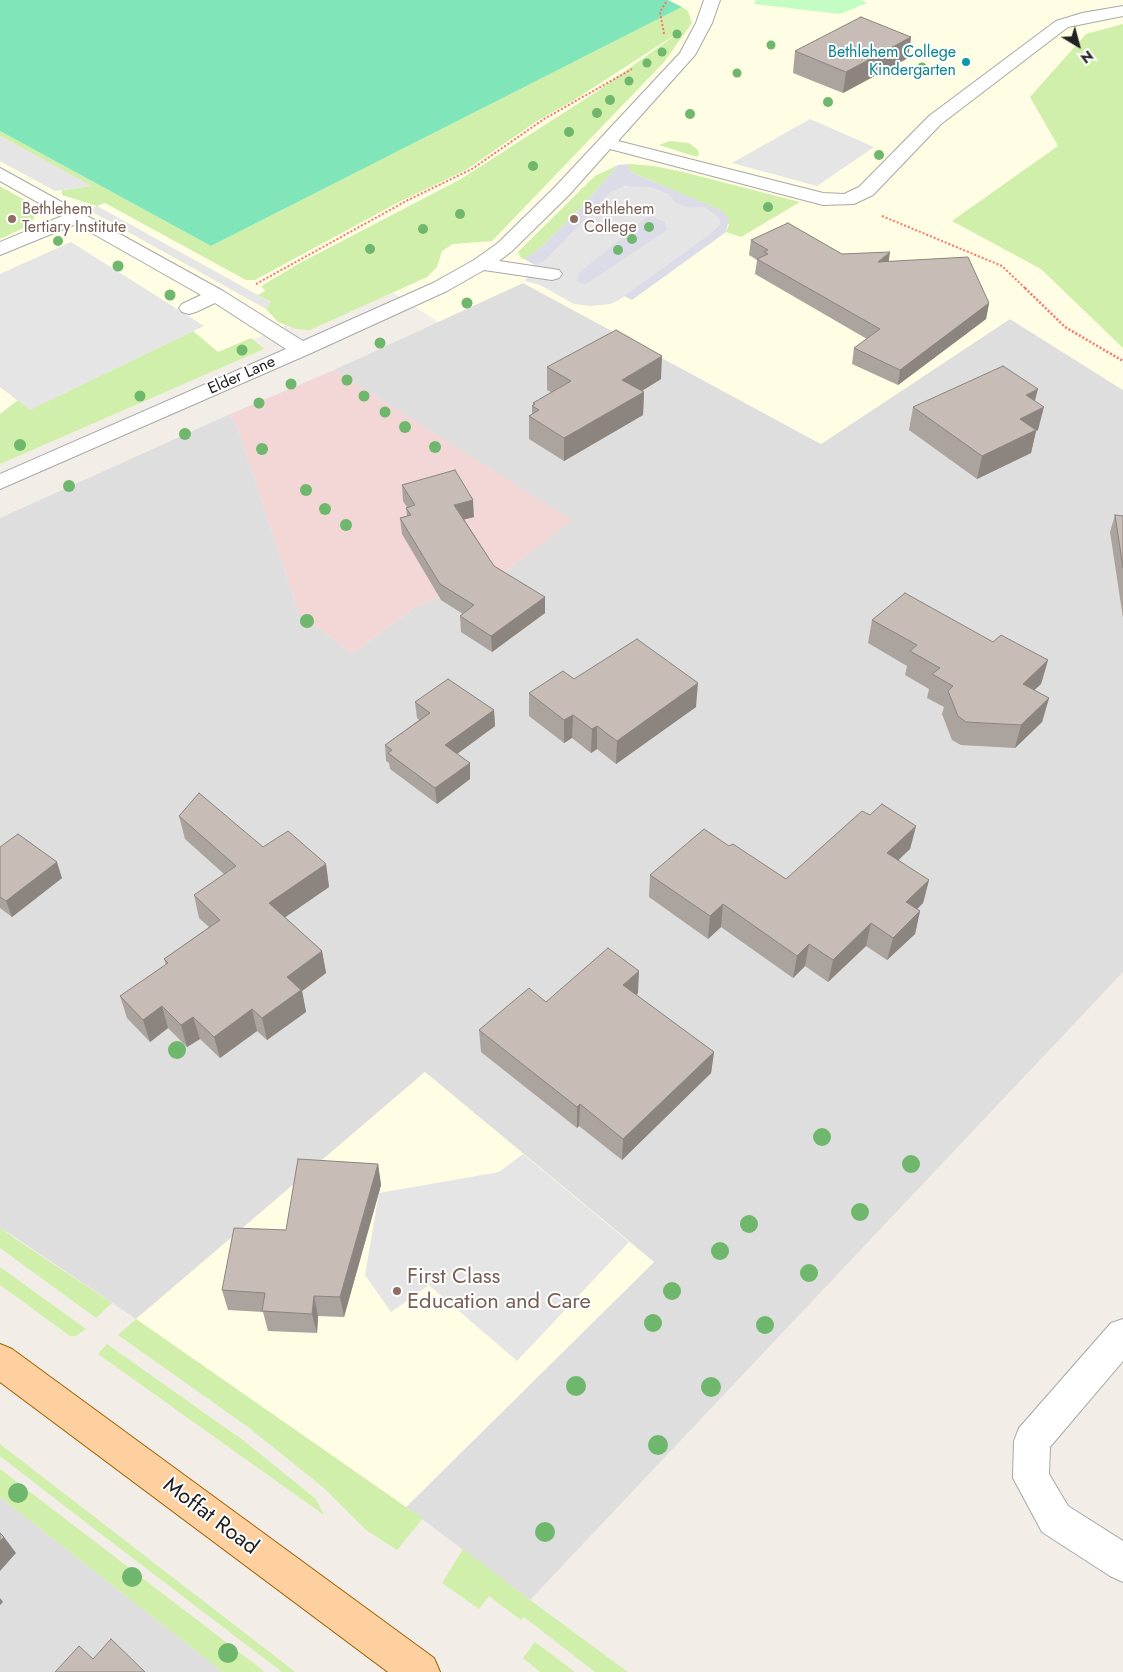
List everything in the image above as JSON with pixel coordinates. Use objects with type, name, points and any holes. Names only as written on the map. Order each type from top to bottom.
[{"type":"main road","name":"Moffat Road","points":[[0,1361],[420,1672]]},
{"type":"street","name":"Elder Lane","points":[[0,482],[302,350],[440,287],[481,264],[516,236],[606,143],[687,55],[704,23],[712,0]]},
{"type":"street","points":[[606,143],[823,199],[847,200],[866,191],[935,120],[1062,24],[1082,18],[1123,11]]},
{"type":"street","points":[[0,173],[216,295],[302,350]]},
{"type":"street","points":[[0,249],[76,217]]},
{"type":"street","points":[[97,252],[120,241]]},
{"type":"street","points":[[481,264],[552,274]]},
{"type":"street","points":[[145,280],[170,269]]},
{"type":"street","points":[[189,308],[216,295]]},
{"type":"street","points":[[1123,1335],[1032,1441],[1031,1478],[1055,1519],[1123,1563]]},
{"type":"path","points":[[664,34],[660,12],[667,0]]},
{"type":"path","points":[[252,287],[408,200],[472,169],[544,119],[634,67]]},
{"type":"path","points":[[847,200],[1002,266],[1065,327],[1123,361]]},
{"type":"shaded area","name":"Bethlehem College","points":[[0,0],[1123,0],[1123,390],[1010,319],[821,444],[523,283],[438,322],[382,285],[0,446]]},
{"type":"shaded area","points":[[810,119],[874,147],[817,186],[732,163]]},
{"type":"shaded area","points":[[0,136],[92,186],[55,191],[0,161]]},
{"type":"shaded area","points":[[629,164],[628,168],[633,173],[721,210],[729,219],[726,232],[632,300],[624,296],[711,233],[720,224],[719,218],[704,207],[685,207],[674,202],[668,194],[649,187],[625,186],[611,192],[546,260],[535,265],[524,259],[540,248],[579,210],[618,165]]},
{"type":"shaded area","points":[[633,185],[649,187],[668,194],[674,202],[685,207],[704,207],[719,218],[720,224],[711,233],[619,300],[610,304],[590,306],[574,304],[540,285],[525,281],[535,265],[546,260],[611,192],[617,188]]},
{"type":"shaded area","points":[[97,206],[271,302],[266,309],[89,210]]},
{"type":"shaded area","points":[[647,217],[654,217],[665,222],[667,230],[588,283],[584,284],[577,281],[578,274]]},
{"type":"shaded area","points":[[71,242],[204,326],[30,410],[0,387],[0,274]]},
{"type":"shaded area","points":[[523,283],[821,444],[1010,319],[1123,390],[1123,972],[530,1600],[406,1507],[654,1262],[425,1072],[136,1319],[0,1227],[0,518],[228,415],[236,423],[299,613],[352,654],[415,607],[506,571],[571,520],[334,370]]},
{"type":"shaded area","points":[[334,370],[572,520],[506,571],[415,607],[352,654],[299,613],[236,423],[228,415]]},
{"type":"shaded area","name":"First Class Education and Care","points":[[425,1072],[654,1262],[406,1507],[136,1319]]},
{"type":"shaded area","points":[[523,1154],[629,1242],[517,1361],[429,1285],[391,1312],[365,1275],[379,1193],[499,1172]]},
{"type":"shaded area","points":[[0,1497],[223,1672],[0,1672]]},
{"type":"green space","points":[[0,0],[668,0],[682,7],[211,246],[0,131]]},
{"type":"green space","points":[[756,0],[861,0],[867,3],[840,14],[754,4]]},
{"type":"green space","points":[[682,7],[688,11],[692,23],[664,62],[492,241],[453,244],[442,251],[437,267],[427,277],[310,330],[296,329],[278,322],[266,309],[271,302],[258,295],[265,291],[262,287],[263,285],[298,264],[461,179],[596,92],[681,31],[574,100],[537,121],[466,170],[399,202],[255,280],[246,280],[105,203],[97,206],[62,195],[62,190],[91,186],[0,136],[0,131],[211,246]]},
{"type":"green space","points":[[1123,24],[1123,348],[1041,269],[952,221],[1058,146],[1030,97],[1086,34]]},
{"type":"green space","points":[[670,141],[689,143],[698,150],[699,154],[697,157],[659,145]]},
{"type":"green space","points":[[629,164],[654,166],[683,172],[800,202],[741,237],[726,232],[729,225],[720,210],[633,173],[628,168]]},
{"type":"green space","points":[[618,165],[579,210],[540,248],[530,256],[524,259],[521,258],[518,252],[595,176]]},
{"type":"green space","name":"Bethlehem Tertiary Institute","points":[[0,186],[28,202],[36,213],[33,220],[26,227],[0,239]]},
{"type":"green space","points":[[193,331],[218,352],[251,338],[264,349],[0,464],[0,414],[18,400],[31,409]]},
{"type":"green space","points":[[0,1227],[112,1303],[96,1318],[0,1248]]},
{"type":"green space","points":[[0,1267],[86,1329],[76,1336],[70,1336],[0,1285]]},
{"type":"green space","points":[[136,1319],[423,1518],[397,1550],[366,1530],[324,1488],[248,1427],[118,1335]]},
{"type":"green space","points":[[107,1344],[244,1441],[316,1499],[324,1515],[98,1354]]},
{"type":"green space","points":[[0,1444],[295,1672],[282,1672],[84,1521],[0,1456]]},
{"type":"green space","points":[[0,1469],[265,1672],[223,1672],[0,1497]]},
{"type":"green space","points":[[463,1549],[628,1672],[595,1672],[524,1617],[521,1620],[489,1596],[479,1609],[442,1583]]},
{"type":"green space","points":[[535,1642],[575,1672],[540,1672],[523,1658]]},
{"type":"building","points":[[861,17],[911,37],[846,72],[795,51]]},
{"type":"building","points":[[788,223],[842,254],[890,252],[878,262],[968,257],[989,303],[900,370],[854,348],[880,329],[757,259],[768,254],[764,252],[768,250],[751,240]]},
{"type":"building","points":[[616,330],[662,356],[622,380],[644,392],[564,438],[529,416],[539,410],[532,406],[535,404],[533,403],[571,381],[547,367]]},
{"type":"building","points":[[1003,366],[1038,389],[1026,395],[1044,407],[1020,419],[1036,430],[982,456],[913,407]]},
{"type":"building","points":[[455,470],[473,500],[454,505],[494,566],[545,597],[491,636],[460,616],[474,605],[440,584],[400,518],[411,515],[406,508],[415,505],[402,485]]},
{"type":"building","points":[[1115,515],[1123,516],[1123,568]]},
{"type":"building","points":[[905,593],[993,642],[1001,635],[1048,660],[1023,684],[1049,698],[1021,725],[966,722],[958,716],[948,691],[953,686],[932,674],[940,668],[910,651],[917,645],[872,620]]},
{"type":"building","points":[[637,639],[698,683],[617,741],[597,726],[592,729],[573,715],[564,720],[529,693],[563,671],[574,679]]},
{"type":"building","points":[[448,679],[494,710],[445,745],[470,763],[435,788],[388,753],[392,750],[385,745],[430,713],[415,702]]},
{"type":"building","points":[[199,793],[263,847],[288,831],[326,864],[269,903],[322,951],[287,977],[301,990],[262,1018],[252,1009],[214,1037],[193,1017],[181,1025],[162,1006],[143,1020],[120,996],[168,963],[164,959],[220,920],[194,895],[236,866],[179,816]]},
{"type":"building","points":[[882,804],[916,826],[887,853],[929,880],[906,902],[920,911],[893,938],[871,923],[833,960],[809,944],[797,956],[723,904],[710,916],[650,875],[704,829],[729,846],[733,844],[786,879],[862,811],[870,815]]},
{"type":"building","points":[[18,834],[57,862],[6,901],[0,897],[0,847]]},
{"type":"building","points":[[608,948],[639,971],[623,985],[714,1052],[623,1139],[580,1104],[577,1107],[479,1030],[529,988],[546,1002]]},
{"type":"building","points":[[298,1159],[378,1164],[340,1297],[314,1296],[312,1314],[262,1311],[265,1293],[222,1290],[234,1228],[286,1230]]},
{"type":"building","points":[[0,1533],[4,1537],[0,1541]]},
{"type":"building","points":[[111,1639],[145,1672],[55,1672],[79,1646],[93,1659]]},
{"type":"place","name":"Bethlehem College Kindergarten","points":[[966,62]]},
{"type":"place","name":"Bethlehem Tertiary Institute","points":[[12,219]]},
{"type":"place","name":"Bethlehem College","points":[[574,219]]},
{"type":"place","name":"First Class Education and Care","points":[[397,1291]]}]
